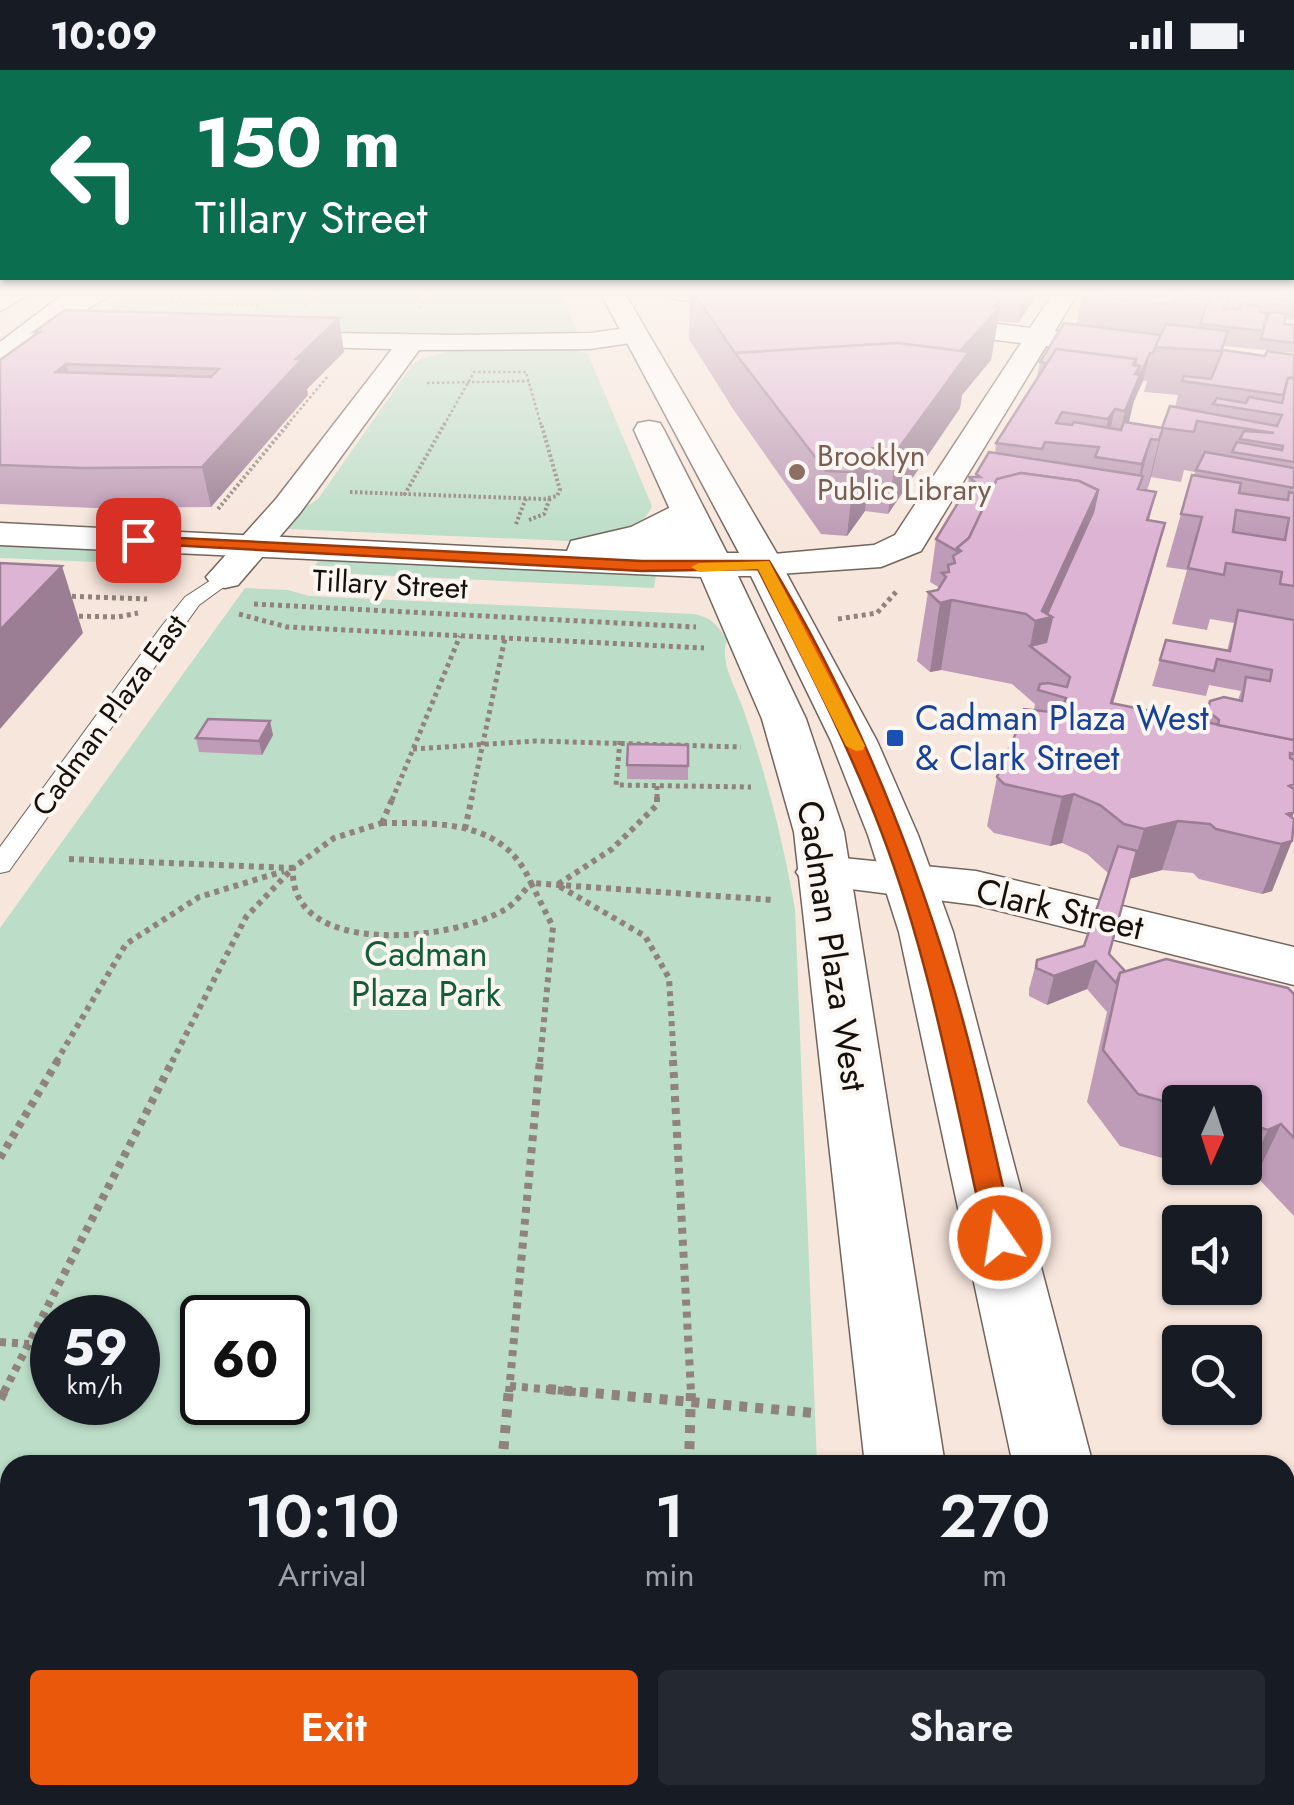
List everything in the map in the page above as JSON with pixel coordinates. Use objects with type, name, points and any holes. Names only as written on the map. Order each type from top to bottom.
[{"type":"main road","name":"Cadman Plaza East","points":[[226,595],[254,545],[388,373]]},
{"type":"main road","name":"Cadman Plaza West","points":[[643,373],[772,580],[854,741],[893,835],[940,982],[1052,1455]]},
{"type":"main road","name":"Tillary Street","points":[[0,566],[226,595],[714,597],[902,549],[1015,373]]},
{"type":"main road","name":"Cadman Plaza West","points":[[636,403],[687,509],[714,597],[772,689],[802,770],[819,832],[798,886],[844,998],[904,1455]]},
{"type":"main road","points":[[484,555],[577,550],[620,542],[643,535],[687,509]]},
{"type":"main road","name":"Tillary Street","points":[[0,534],[484,555],[573,563],[714,597]]},
{"type":"main road","name":"Clark Street","points":[[798,886],[908,881],[976,888],[1294,966]]},
{"type":"lane","name":"Cadman Plaza East","points":[[0,864],[192,601],[226,595]]},
{"type":"path","points":[[224,502],[331,373]]},
{"type":"path","points":[[405,494],[474,373]]},
{"type":"path","points":[[526,373],[560,490],[550,498],[546,512]]},
{"type":"path","points":[[439,383],[528,381]]},
{"type":"path","points":[[282,421],[293,422]]},
{"type":"path","points":[[230,484],[246,484]]},
{"type":"path","points":[[338,491],[550,498]]},
{"type":"path","points":[[522,510],[526,498]]},
{"type":"path","points":[[48,595],[126,599]]},
{"type":"path","points":[[226,595],[287,627],[706,648]]},
{"type":"path","name":"Tillary Street","points":[[254,604],[714,597]]},
{"type":"path","points":[[842,619],[877,613],[888,604]]},
{"type":"path","points":[[70,616],[118,617],[144,612]]},
{"type":"path","points":[[382,823],[460,636]]},
{"type":"path","points":[[464,828],[505,638]]},
{"type":"path","points":[[412,748],[483,740],[741,747]]},
{"type":"path","points":[[620,741],[616,785],[751,788]]},
{"type":"path","points":[[556,885],[612,849],[657,805],[658,786]]},
{"type":"path","points":[[0,1399],[246,917],[314,846],[345,831],[382,823],[426,822],[464,828],[519,856],[553,927],[503,1455]]},
{"type":"path","points":[[69,858],[293,868]]},
{"type":"path","points":[[293,868],[293,892],[308,913],[338,926],[385,936],[429,935],[468,926],[506,910],[531,884],[798,886]]},
{"type":"path","points":[[0,1158],[126,944],[199,898],[293,868]]},
{"type":"path","points":[[556,885],[645,936],[669,978],[692,1402],[689,1455]]},
{"type":"path","points":[[0,1342],[29,1344]]},
{"type":"path","points":[[510,1386],[814,1413]]},
{"type":"green space","points":[[406,373],[596,373],[652,506],[646,516],[628,529],[570,541],[288,529],[301,510],[318,499]]},
{"type":"green space","points":[[0,546],[157,553],[146,564],[0,558]]},
{"type":"green space","points":[[319,559],[656,575],[654,588],[311,572]]},
{"type":"green space","name":"Cadman Plaza Park","points":[[245,588],[288,590],[309,596],[693,614],[717,626],[727,640],[726,665],[766,781],[795,909],[817,1455],[0,1455],[0,928]]},
{"type":"building","points":[[0,373],[211,377],[215,373],[289,373],[202,467],[0,465]]},
{"type":"building","points":[[750,373],[954,373],[896,452],[872,448],[854,472],[826,471]]},
{"type":"building","points":[[1041,373],[1140,375],[1125,411],[1115,409],[1108,419],[1062,412],[1056,423],[1121,430],[1124,422],[1163,428],[1159,440],[1151,439],[1142,464],[1095,457],[1099,447],[1045,442],[1042,449],[996,443]]},
{"type":"building","points":[[1213,373],[1294,373],[1294,378],[1288,378],[1283,395],[1182,381],[1184,376],[1211,379]]},
{"type":"building","points":[[1288,378],[1294,378],[1294,462],[1232,452],[1237,442],[1282,450],[1283,446],[1240,439],[1244,431],[1274,433],[1197,421],[1194,432],[1162,428],[1170,406],[1277,426],[1282,415],[1213,404],[1217,398],[1246,403],[1249,397],[1282,403]]},
{"type":"building","points":[[989,452],[1143,476],[1138,489],[1156,492],[1147,520],[1165,523],[1111,703],[1294,740],[1294,754],[1290,753],[1290,758],[1294,760],[1294,784],[1289,786],[1294,789],[1294,812],[1287,814],[1294,819],[1292,841],[1281,844],[1216,829],[1210,824],[1178,821],[1144,829],[1124,824],[1100,805],[1074,794],[1062,797],[1004,784],[997,777],[1005,758],[1014,756],[1008,751],[1016,733],[1023,730],[1018,726],[1024,709],[1060,713],[1066,698],[1038,690],[1040,684],[1048,683],[1067,687],[1070,677],[1030,646],[1046,642],[1052,617],[1047,614],[1093,512],[1098,490],[1079,481],[1021,473],[997,479],[969,538],[957,551],[936,539],[970,483],[976,483],[969,477],[980,477],[976,474]]},
{"type":"building","points":[[1205,452],[1294,468],[1294,488],[1196,470]]},
{"type":"building","points":[[1021,473],[1079,481],[1098,490],[1042,611],[1052,617],[1035,621],[1026,614],[952,600],[940,603],[928,592],[938,590],[946,577],[942,573],[949,572],[948,565],[955,563],[953,556],[961,551],[957,548],[969,538],[997,479]]},
{"type":"building","points":[[1192,475],[1241,483],[1239,493],[1288,500],[1289,492],[1294,493],[1294,586],[1280,584],[1282,572],[1226,563],[1224,575],[1188,568],[1202,517],[1181,514]],"holes":[[[1236,510],[1289,518],[1285,540],[1233,532]]]},
{"type":"building","points":[[0,563],[62,566],[0,630]]},
{"type":"building","points":[[1238,610],[1294,620],[1294,740],[1218,725],[1219,720],[1208,711],[1210,701],[1224,697],[1242,701],[1246,677],[1270,681],[1272,670],[1217,659],[1214,671],[1160,660],[1166,640],[1230,651]]},
{"type":"building","points":[[208,719],[270,721],[259,741],[196,738]]},
{"type":"building","points":[[628,744],[688,745],[688,766],[627,765]]},
{"type":"building","points":[[1118,846],[1137,851],[1109,954],[1125,971],[1116,983],[1096,961],[1054,976],[1036,968],[1037,960],[1084,946]]},
{"type":"building","points":[[1166,959],[1288,988],[1294,994],[1294,1138],[1281,1124],[1268,1130],[1262,1128],[1262,1085],[1162,1085],[1162,1101],[1138,1094],[1103,1050],[1120,973]]},
{"type":"slow traffic","points":[[699,567],[764,564],[856,746]]},
{"type":"place","name":"Brooklyn Public Library","points":[[797,472]]},
{"type":"place","name":"Cadman Plaza West & Clark Street","points":[[895,738]]},
{"type":"route","points":[[138,540],[642,566],[764,564],[854,741],[893,835],[940,982],[1000,1238]]}]
